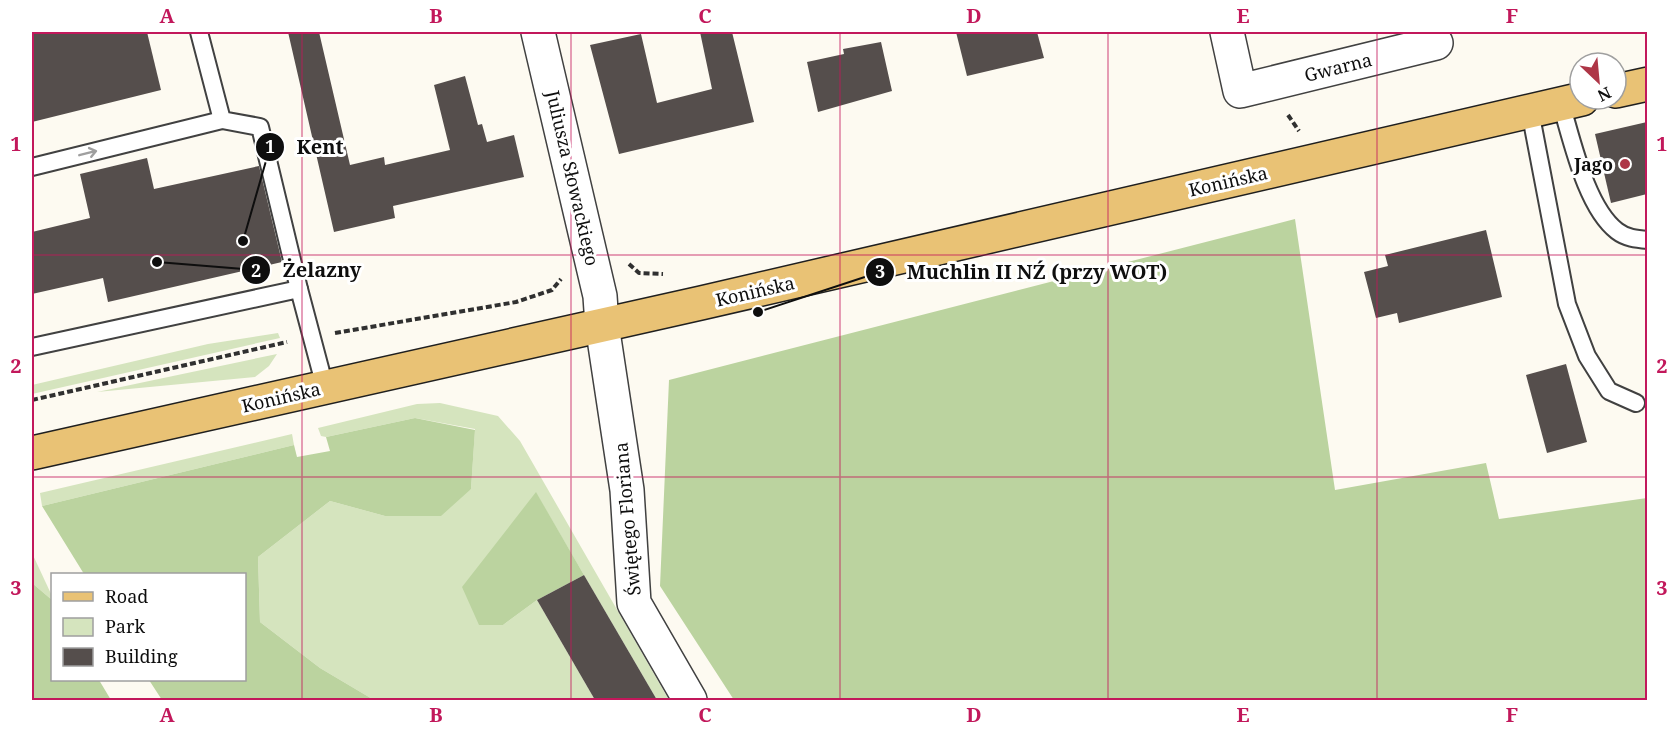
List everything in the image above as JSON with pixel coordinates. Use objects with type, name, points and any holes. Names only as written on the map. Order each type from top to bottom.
[{"type":"main road","points":[[1628,88],[1647,84]]},
{"type":"main road","name":"Konińska","points":[[32,453],[602,325],[1558,105]]},
{"type":"street","name":"Juliusza Słowackiego","points":[[538,32],[600,296],[602,325]]},
{"type":"street","name":"Gwarna","points":[[1227,32],[1240,90],[1436,43]]},
{"type":"street","name":"Świętego Floriana","points":[[602,325],[627,490],[634,603],[690,700]]},
{"type":"lane","points":[[200,32],[222,120]]},
{"type":"lane","points":[[1558,105],[1582,175],[1598,206],[1616,230],[1631,238],[1647,240]]},
{"type":"lane","points":[[1558,105],[1567,304],[1587,356],[1609,391],[1635,403]]},
{"type":"lane","points":[[32,167],[222,120],[260,127],[325,387]]},
{"type":"lane","points":[[32,347],[299,289]]},
{"type":"path","points":[[1290,134],[1311,129]]},
{"type":"path","points":[[32,400],[312,337],[516,302],[552,290],[561,280],[569,262],[615,251],[639,273],[661,275],[673,272]]},
{"type":"green space","points":[[1295,219],[1335,490],[1486,463],[1499,519],[1647,498],[1647,700],[734,700],[660,586],[669,380]]},
{"type":"green space","points":[[278,333],[280,338],[32,394],[32,385],[208,344]]},
{"type":"green space","points":[[277,354],[269,366],[255,377],[97,392]]},
{"type":"green space","points":[[440,403],[498,416],[520,441],[669,700],[657,700],[536,493],[503,625],[537,600],[595,700],[374,700],[320,668],[260,622],[258,557],[330,501],[385,516],[471,489],[475,429],[415,418],[326,437],[321,436],[318,428],[417,404]]},
{"type":"green space","points":[[415,418],[475,430],[471,489],[441,516],[385,516],[330,501],[258,557],[260,622],[320,668],[374,700],[162,700],[150,681],[246,681],[246,573],[83,573],[42,506],[294,445],[297,457],[330,451],[326,437]]},
{"type":"green space","points":[[292,434],[294,445],[42,506],[40,493]]},
{"type":"green space","points":[[536,492],[584,575],[537,600],[503,625],[479,625],[462,587]]},
{"type":"green space","points":[[32,553],[51,594],[51,599],[32,583]]},
{"type":"green space","points":[[32,583],[51,599],[51,681],[100,681],[111,700],[32,700]]},
{"type":"building","points":[[32,32],[147,32],[161,90],[32,122]]},
{"type":"building","points":[[288,32],[319,32],[350,165],[384,157],[385,165],[450,150],[434,85],[465,76],[478,125],[482,124],[487,142],[514,135],[524,177],[393,206],[395,218],[334,232]]},
{"type":"building","points":[[700,32],[732,32],[754,122],[619,154],[590,45],[641,34],[657,103],[712,89]]},
{"type":"building","points":[[956,32],[1037,32],[1044,58],[967,76]]},
{"type":"building","points":[[881,42],[892,91],[818,112],[807,62],[844,54],[843,49]]},
{"type":"building","name":"Jago","points":[[1647,122],[1647,194],[1611,203],[1595,134]]},
{"type":"building","points":[[147,158],[154,189],[259,166],[282,262],[108,302],[103,278],[32,294],[32,232],[90,218],[80,174]]},
{"type":"building","points":[[1486,230],[1502,297],[1399,323],[1397,313],[1376,318],[1364,272],[1388,266],[1385,255]]},
{"type":"building","points":[[1566,364],[1587,442],[1547,453],[1526,375]]},
{"type":"building","points":[[584,575],[657,700],[595,700],[537,600]]},
{"type":"place","name":"Jago","points":[[1625,164]]},
{"type":"place","name":"Kent","points":[[243,241]]},
{"type":"place","name":"Żelazny","points":[[157,262]]},
{"type":"place","name":"Muchlin II NŹ (przy WOT)","points":[[758,312]]}]
